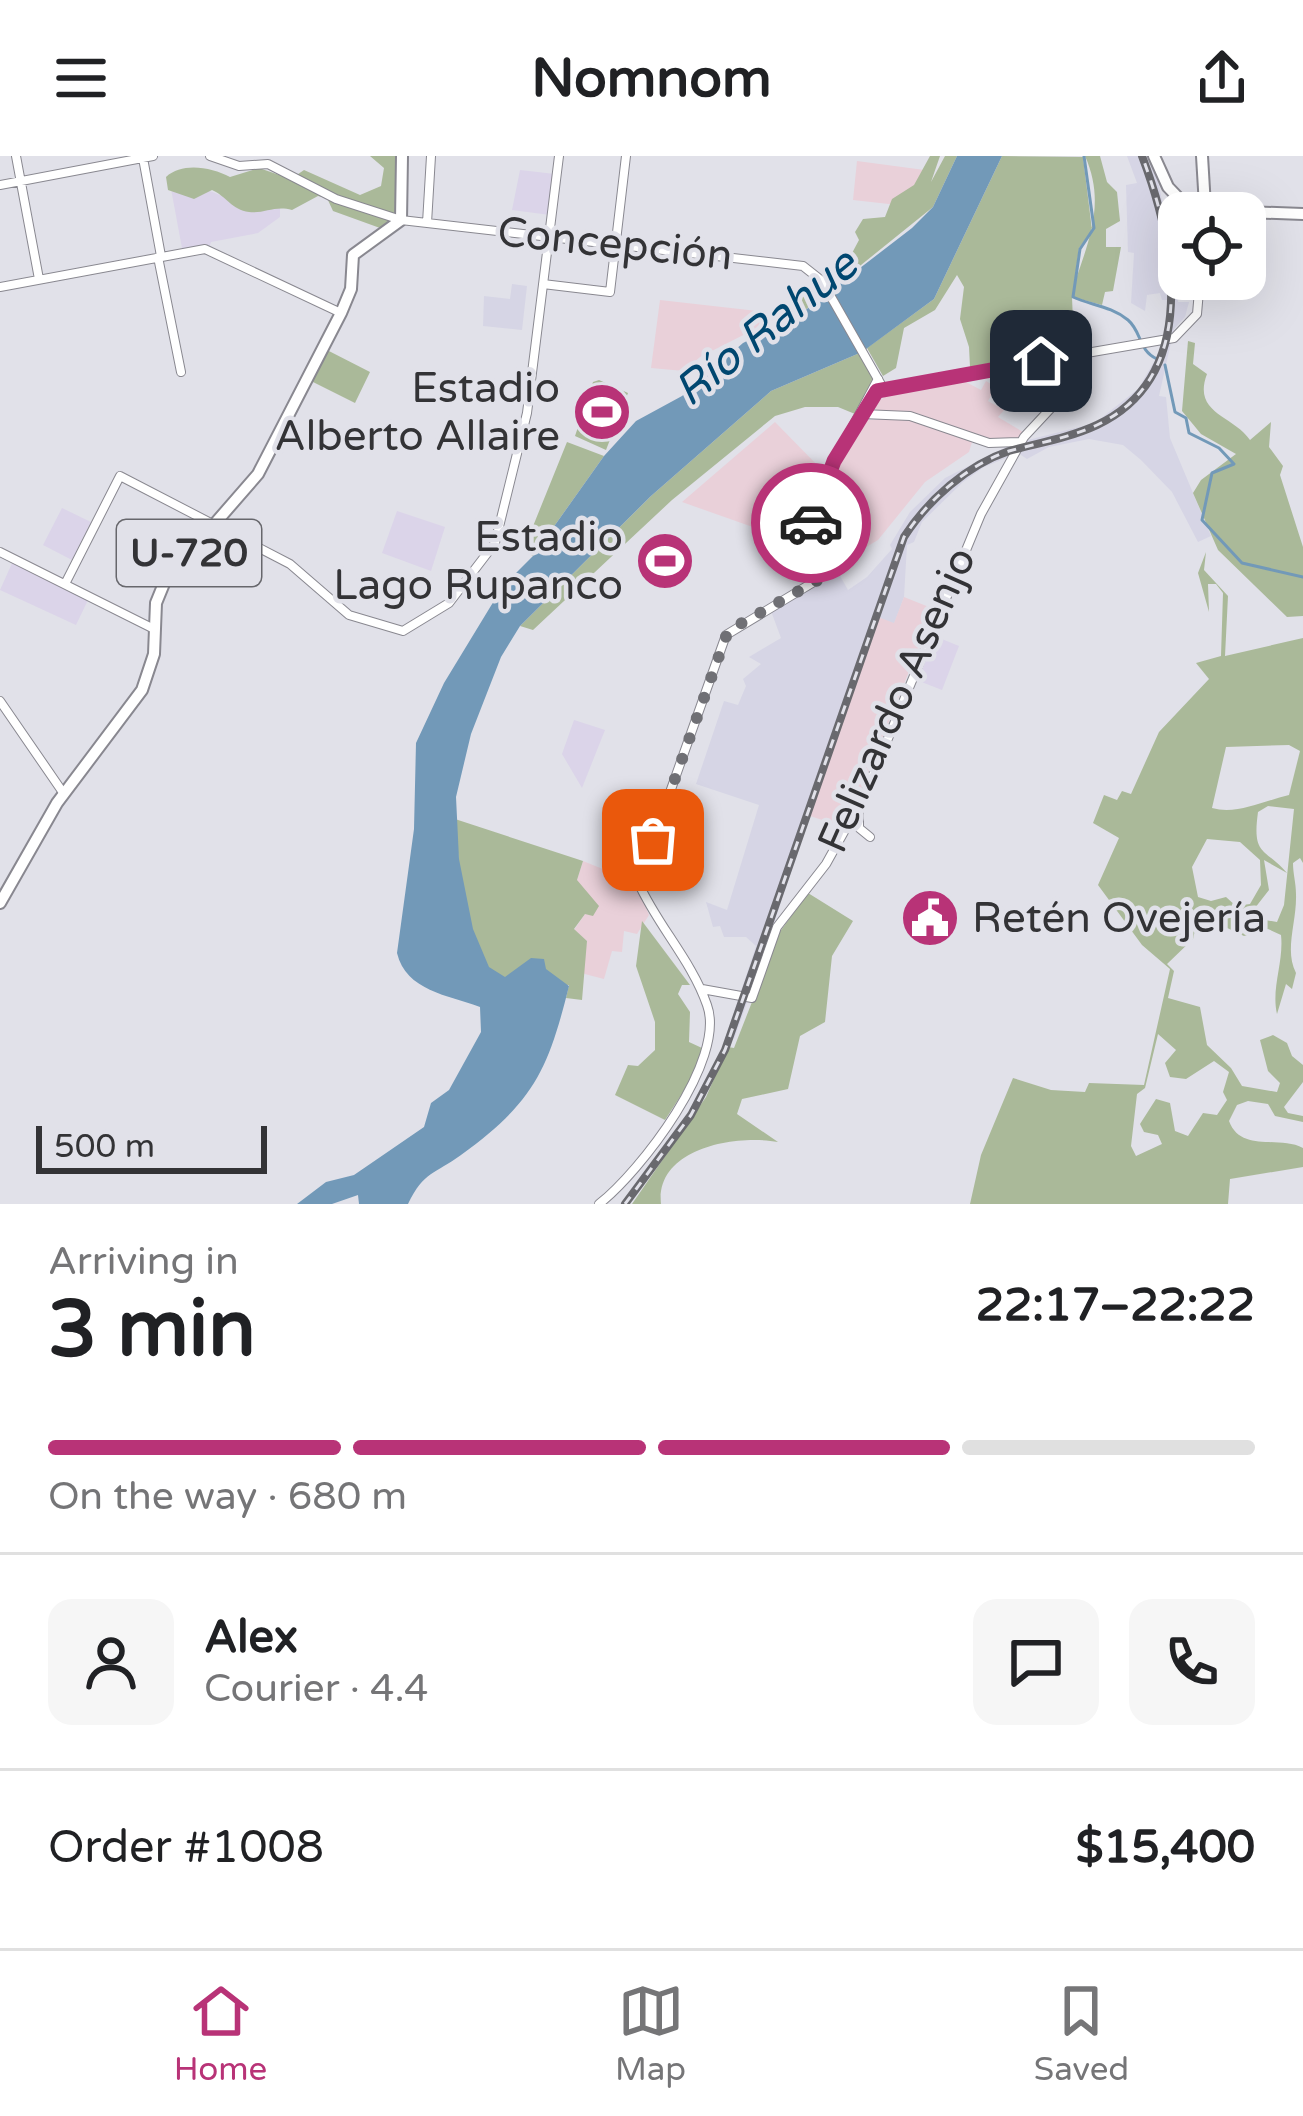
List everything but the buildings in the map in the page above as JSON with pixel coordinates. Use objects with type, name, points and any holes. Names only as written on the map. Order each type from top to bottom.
[{"type":"main road","points":[[401,220],[402,156]]},
{"type":"main road","points":[[1154,156],[1174,192]]},
{"type":"main road","points":[[1202,156],[1204,192]]},
{"type":"main road","points":[[1266,209],[1303,212]]},
{"type":"main road","name":"U-720","points":[[0,903],[64,794],[142,690],[154,654],[156,603],[165,581],[258,474],[341,313],[351,289],[353,255],[401,220]]},
{"type":"street","points":[[16,156],[39,280]]},
{"type":"street","points":[[0,185],[153,156]]},
{"type":"street","name":"Concepción","points":[[210,156],[271,165],[336,199],[401,220],[803,266],[822,281],[880,383]]},
{"type":"street","points":[[427,223],[431,156]]},
{"type":"street","points":[[65,584],[119,478],[290,564],[349,615],[403,632],[449,603],[495,543],[527,413],[559,156]]},
{"type":"street","points":[[543,284],[610,292],[626,156]]},
{"type":"street","points":[[143,157],[181,372]]},
{"type":"street","points":[[0,287],[205,249],[341,313]]},
{"type":"street","points":[[599,1204],[632,1172],[699,1070],[711,1020],[700,988],[653,917],[638,882],[728,631],[818,580],[810,525],[831,466],[880,383],[1041,360],[1173,334],[1187,322],[1196,300]]},
{"type":"street","name":"Felizardo Asenjo","points":[[700,988],[752,998],[777,927],[826,863],[860,806],[976,526],[1021,442],[1052,407],[1041,360]]},
{"type":"street","points":[[861,414],[906,416],[988,442],[1021,442]]},
{"type":"street","points":[[0,552],[154,629]]},
{"type":"street","points":[[0,700],[64,794]]},
{"type":"street","points":[[860,806],[858,826],[870,837]]},
{"type":"shaded area","points":[[1127,156],[1150,156],[1160,192],[1158,293],[1147,295],[1145,311],[1131,303],[1134,253],[1128,252],[1126,185],[1137,183]]},
{"type":"shaded area","points":[[857,161],[932,171],[898,205],[853,200]]},
{"type":"shaded area","points":[[520,170],[555,174],[550,215],[512,210]]},
{"type":"shaded area","points":[[171,189],[205,189],[254,209],[280,203],[280,217],[258,233],[211,242],[209,248],[182,248]]},
{"type":"shaded area","points":[[512,284],[527,286],[522,330],[483,326],[484,296],[510,299]]},
{"type":"shaded area","points":[[660,300],[785,314],[700,357],[684,371],[651,368]]},
{"type":"shaded area","points":[[1169,300],[1189,302],[1185,317],[1174,329],[1159,396],[1166,397],[1170,438],[1211,536],[1198,542],[1172,492],[1123,445],[1089,439],[1049,447],[1027,459],[1018,453],[984,467],[922,522],[914,542],[907,545],[904,597],[894,624],[878,618],[874,624],[734,1039],[726,1036],[756,946],[746,937],[724,937],[720,926],[713,927],[706,902],[727,910],[759,805],[696,784],[724,701],[738,705],[746,686],[743,679],[761,664],[749,657],[781,638],[771,611],[839,574],[848,590],[892,549],[910,512],[945,478],[1012,444],[1095,423],[1138,389],[1162,348]]},
{"type":"shaded area","points":[[986,381],[996,387],[988,401],[1004,410],[998,417],[1023,432],[1019,438],[988,439],[911,413],[877,411],[873,405],[889,394],[966,382],[981,390]]},
{"type":"shaded area","points":[[907,419],[972,442],[969,452],[925,482],[878,540],[829,569],[819,565],[814,526],[833,473],[863,420]]},
{"type":"shaded area","points":[[775,422],[823,471],[804,525],[806,546],[682,502]]},
{"type":"shaded area","points":[[62,508],[91,522],[72,560],[43,545]]},
{"type":"shaded area","points":[[397,511],[445,527],[431,571],[382,553]]},
{"type":"shaded area","points":[[13,561],[88,600],[76,625],[0,590]]},
{"type":"shaded area","points":[[904,597],[934,609],[852,814],[844,827],[810,816],[874,624],[878,617],[894,623]]},
{"type":"shaded area","points":[[932,635],[959,646],[942,690],[914,679]]},
{"type":"shaded area","points":[[574,720],[605,730],[582,788],[562,754]]},
{"type":"shaded area","points":[[583,861],[635,882],[649,915],[637,934],[624,931],[622,952],[612,951],[604,979],[581,973],[587,941],[574,930],[585,914],[577,880]]},
{"type":"green space","points":[[370,156],[400,156],[397,213],[380,228],[333,211],[327,198],[318,196],[292,210],[249,212],[212,190],[194,199],[168,190],[166,177],[188,168],[230,177],[259,168],[291,179],[304,170],[360,195],[381,186],[384,168]]},
{"type":"green space","points":[[930,156],[940,156],[931,182],[945,156],[957,156],[933,207],[799,315],[786,316],[795,299],[813,283],[855,267],[851,255],[863,219],[885,217],[892,199],[914,185]]},
{"type":"green space","points":[[1002,156],[1083,157],[1092,227],[1094,190],[1085,156],[1100,156],[1107,182],[1117,192],[1120,221],[1106,229],[1106,247],[1121,247],[1113,291],[1105,292],[1102,305],[1072,297],[1074,347],[970,367],[960,319],[964,287],[957,275],[935,310],[904,328],[896,368],[883,376],[867,348],[934,299]],"holes":[[[1091,232],[1085,252],[1074,285],[1079,248]]]},
{"type":"green space","points":[[1188,341],[1195,343],[1193,364],[1207,374],[1205,398],[1216,413],[1250,440],[1271,422],[1269,447],[1283,466],[1280,475],[1303,547],[1303,616],[1287,617],[1218,550],[1193,493],[1201,480],[1236,454],[1201,434],[1182,411]]},
{"type":"green space","points":[[325,349],[370,372],[355,403],[309,380]]},
{"type":"green space","points":[[862,352],[875,379],[855,414],[838,407],[805,407],[775,416],[672,500],[533,630],[520,626],[651,496],[771,391]]},
{"type":"green space","name":"Estadio Alberto Allaire","points":[[599,380],[628,393],[606,450],[575,436],[593,382]]},
{"type":"green space","points":[[567,442],[604,456],[533,556],[523,551]]},
{"type":"green space","name":"Estadio Lago Rupanco","points":[[658,535],[686,544],[672,587],[644,578]]},
{"type":"green space","points":[[1206,552],[1204,570],[1228,596],[1225,656],[1303,638],[1303,863],[1300,858],[1293,863],[1296,904],[1291,945],[1296,973],[1292,989],[1286,984],[1277,1014],[1281,935],[1268,929],[1244,936],[1221,925],[1209,912],[1199,912],[1193,939],[1167,964],[1174,971],[1168,998],[1200,1007],[1207,1045],[1242,1086],[1277,1092],[1280,1083],[1268,1071],[1260,1040],[1273,1035],[1287,1043],[1292,1056],[1303,1065],[1303,1082],[1284,1107],[1288,1113],[1303,1116],[1303,1122],[1275,1116],[1268,1104],[1248,1101],[1237,1105],[1229,1121],[1242,1137],[1303,1148],[1303,1167],[1230,1179],[1228,1204],[970,1204],[981,1155],[1013,1078],[1051,1090],[1085,1092],[1089,1083],[1144,1085],[1170,969],[1142,945],[1098,885],[1119,838],[1093,823],[1104,795],[1117,800],[1122,791],[1131,794],[1159,732],[1209,679],[1196,663],[1221,656],[1223,593],[1216,584],[1208,584],[1209,612],[1198,573]],"holes":[[[1289,745],[1300,751],[1289,795],[1240,809],[1212,808],[1226,747]],[[1268,806],[1294,809],[1284,905],[1277,922],[1254,918],[1251,913],[1269,890],[1264,860],[1287,873],[1258,844],[1258,812]],[[1207,839],[1240,842],[1260,860],[1261,885],[1250,904],[1236,906],[1226,897],[1211,901],[1198,897],[1192,867]],[[1158,1034],[1176,1050],[1165,1063],[1170,1077],[1186,1079],[1214,1061],[1229,1072],[1223,1092],[1227,1100],[1217,1115],[1203,1113],[1188,1136],[1175,1131],[1170,1103],[1156,1099],[1140,1124],[1144,1132],[1158,1135],[1162,1144],[1136,1156],[1131,1146],[1137,1094],[1145,1088]]]},
{"type":"green space","points":[[455,819],[583,861],[577,880],[599,906],[574,929],[587,941],[582,1000],[566,998],[569,985],[517,983],[489,969],[465,907]]},
{"type":"green space","points":[[808,893],[853,921],[832,956],[825,1022],[800,1036],[788,1089],[742,1099],[737,1114],[778,1142],[740,1141],[701,1149],[671,1170],[661,1204],[632,1204],[706,1097],[728,1047],[734,1048],[779,933]]},
{"type":"green space","points":[[642,921],[690,985],[682,985],[678,994],[690,1012],[689,1042],[702,1048],[696,1072],[665,1120],[615,1095],[628,1065],[638,1066],[655,1050],[655,1022],[636,966]]},
{"type":"water","points":[[957,156],[1002,156],[934,299],[862,352],[771,391],[651,496],[520,626],[501,657],[471,734],[456,797],[459,859],[473,929],[489,967],[505,977],[531,958],[544,959],[546,969],[569,986],[554,1040],[534,1082],[506,1118],[425,1179],[408,1204],[359,1204],[358,1195],[332,1204],[297,1204],[326,1182],[354,1175],[424,1127],[431,1103],[449,1090],[481,1032],[480,1007],[419,984],[397,953],[414,829],[416,743],[444,683],[503,586],[533,556],[604,456],[636,421],[682,396],[743,343],[799,315],[912,228],[933,207]]},
{"type":"waterway","points":[[1084,156],[1094,228],[1080,249],[1073,297],[1128,320],[1146,351],[1157,359]]},
{"type":"waterway","points":[[1165,365],[1175,412],[1186,418],[1189,433],[1219,448],[1234,464],[1212,473],[1202,520],[1242,563],[1303,577]]},
{"type":"railway","points":[[625,1204],[691,1115],[725,1050],[904,537],[937,497],[964,475],[993,457],[1097,425],[1130,403],[1153,375],[1166,341],[1170,266],[1142,156]]},
{"type":"way so far","points":[[653,840],[728,631],[818,580],[811,523]]},
{"type":"place","name":"Estadio Alberto Allaire","points":[[602,412]]},
{"type":"place","name":"Estadio Lago Rupanco","points":[[665,561]]},
{"type":"place","name":"Retén Ovejería","points":[[930,918]]},
{"type":"route","points":[[811,523],[834,461],[877,391],[1041,361]]},
{"type":"water label","name":"Río Rahue","points":[[766,328]]}]
